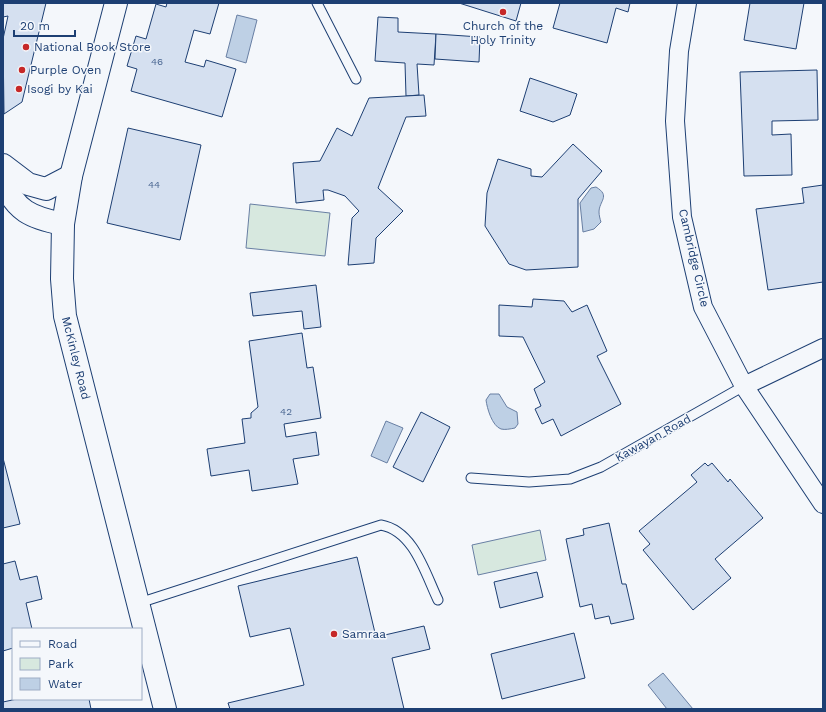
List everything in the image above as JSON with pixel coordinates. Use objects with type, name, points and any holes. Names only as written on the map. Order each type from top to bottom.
[{"type":"main road","name":"McKinley Road","points":[[116,3],[71,176],[63,224],[62,279],[65,316],[165,709]]},
{"type":"main road","points":[[3,166],[28,184],[46,188],[71,176]]},
{"type":"main road","points":[[3,179],[20,209],[41,220],[63,224]]},
{"type":"street","name":"Cambridge Circle","points":[[687,3],[679,51],[675,121],[682,217],[703,307],[744,386],[823,504]]},
{"type":"street","name":"Kawayan Road","points":[[744,386],[823,348]]},
{"type":"lane","points":[[318,3],[356,79]]},
{"type":"lane","name":"Kawayan Road","points":[[471,478],[529,482],[570,479],[601,467],[744,386]]},
{"type":"lane","points":[[139,603],[381,525],[391,527],[399,532],[411,546],[438,600]]},
{"type":"green space","points":[[250,204],[330,213],[325,256],[246,248]]},
{"type":"green space","points":[[540,530],[546,560],[478,575],[472,545]]},
{"type":"water","points":[[237,15],[257,20],[246,63],[226,57]]},
{"type":"water","points":[[596,187],[603,193],[604,196],[599,208],[601,222],[594,229],[583,232],[580,203],[591,188]]},
{"type":"water","points":[[490,394],[499,394],[507,407],[517,412],[518,424],[515,428],[501,429],[495,424],[490,416],[486,400]]},
{"type":"water","points":[[386,421],[403,428],[387,463],[371,456]]},
{"type":"water","points":[[663,673],[693,709],[667,709],[648,685]]},
{"type":"building","points":[[3,3],[46,3],[22,102],[4,114],[3,39],[8,16],[3,17]]},
{"type":"building","points":[[167,3],[219,3],[210,34],[194,30],[185,62],[204,67],[206,60],[236,69],[222,117],[131,91],[137,69],[127,66],[136,36],[146,39],[156,4],[166,7]]},
{"type":"building","name":"Church of the Holy Trinity","points":[[459,3],[521,3],[516,21]]},
{"type":"building","points":[[560,3],[630,3],[628,12],[616,8],[607,43],[553,28]]},
{"type":"building","points":[[750,3],[804,3],[796,49],[744,40]]},
{"type":"building","points":[[378,17],[398,18],[398,32],[436,34],[434,65],[417,64],[419,95],[406,96],[405,63],[375,61]]},
{"type":"building","points":[[436,34],[480,37],[479,62],[435,59]]},
{"type":"building","points":[[817,70],[818,120],[772,121],[772,135],[791,134],[792,175],[744,176],[740,72]]},
{"type":"building","points":[[530,78],[577,94],[570,115],[553,122],[520,111]]},
{"type":"building","points":[[424,95],[426,116],[406,117],[378,188],[403,211],[376,238],[374,263],[348,265],[352,218],[359,211],[345,196],[328,190],[323,190],[324,200],[296,203],[293,163],[320,161],[337,128],[352,136],[369,98]]},
{"type":"building","points":[[128,128],[201,145],[180,240],[107,223]]},
{"type":"building","points":[[573,144],[602,171],[578,199],[578,267],[526,270],[509,264],[485,226],[487,193],[498,159],[531,169],[531,176],[542,177]]},
{"type":"building","points":[[823,185],[823,282],[768,290],[756,209],[804,203],[802,188]]},
{"type":"building","points":[[316,285],[321,327],[304,329],[302,311],[253,316],[250,293]]},
{"type":"building","points":[[533,299],[564,301],[572,312],[587,305],[607,351],[597,356],[621,404],[561,436],[553,419],[542,424],[535,409],[541,406],[534,389],[545,382],[523,337],[499,336],[499,305],[532,307]]},
{"type":"building","points":[[302,333],[307,368],[313,367],[321,418],[284,424],[286,437],[316,432],[319,455],[293,459],[298,484],[252,491],[249,470],[211,476],[207,449],[245,443],[242,419],[251,418],[251,413],[258,407],[249,341]]},
{"type":"building","points":[[421,412],[450,427],[423,482],[393,467]]},
{"type":"building","points":[[3,458],[20,524],[3,528]]},
{"type":"building","points":[[705,463],[708,466],[712,463],[728,482],[730,479],[763,518],[715,559],[731,578],[693,610],[643,550],[650,544],[639,531],[697,482],[691,475]]},
{"type":"building","points":[[609,523],[622,584],[626,584],[634,619],[611,624],[609,616],[595,619],[592,604],[580,607],[566,539],[584,535],[583,529]]},
{"type":"building","name":"Samraa","points":[[357,557],[376,637],[424,626],[430,649],[392,658],[404,709],[230,709],[228,703],[304,685],[290,628],[250,637],[238,586]]},
{"type":"building","points":[[15,561],[20,580],[37,576],[42,599],[26,603],[32,628],[12,628],[12,648],[3,651],[3,564]]},
{"type":"building","points":[[537,572],[543,597],[500,608],[494,582]]},
{"type":"building","points":[[574,633],[585,678],[502,699],[491,654]]},
{"type":"building","points":[[12,700],[89,700],[91,709],[3,709],[3,702]]},
{"type":"place","name":"Church of the Holy Trinity","points":[[503,12]]},
{"type":"place","name":"National Book Store","points":[[26,47]]},
{"type":"place","name":"Purple Oven","points":[[22,70]]},
{"type":"place","name":"Isogi by Kai","points":[[19,89]]},
{"type":"place","name":"Samraa","points":[[334,634]]}]
